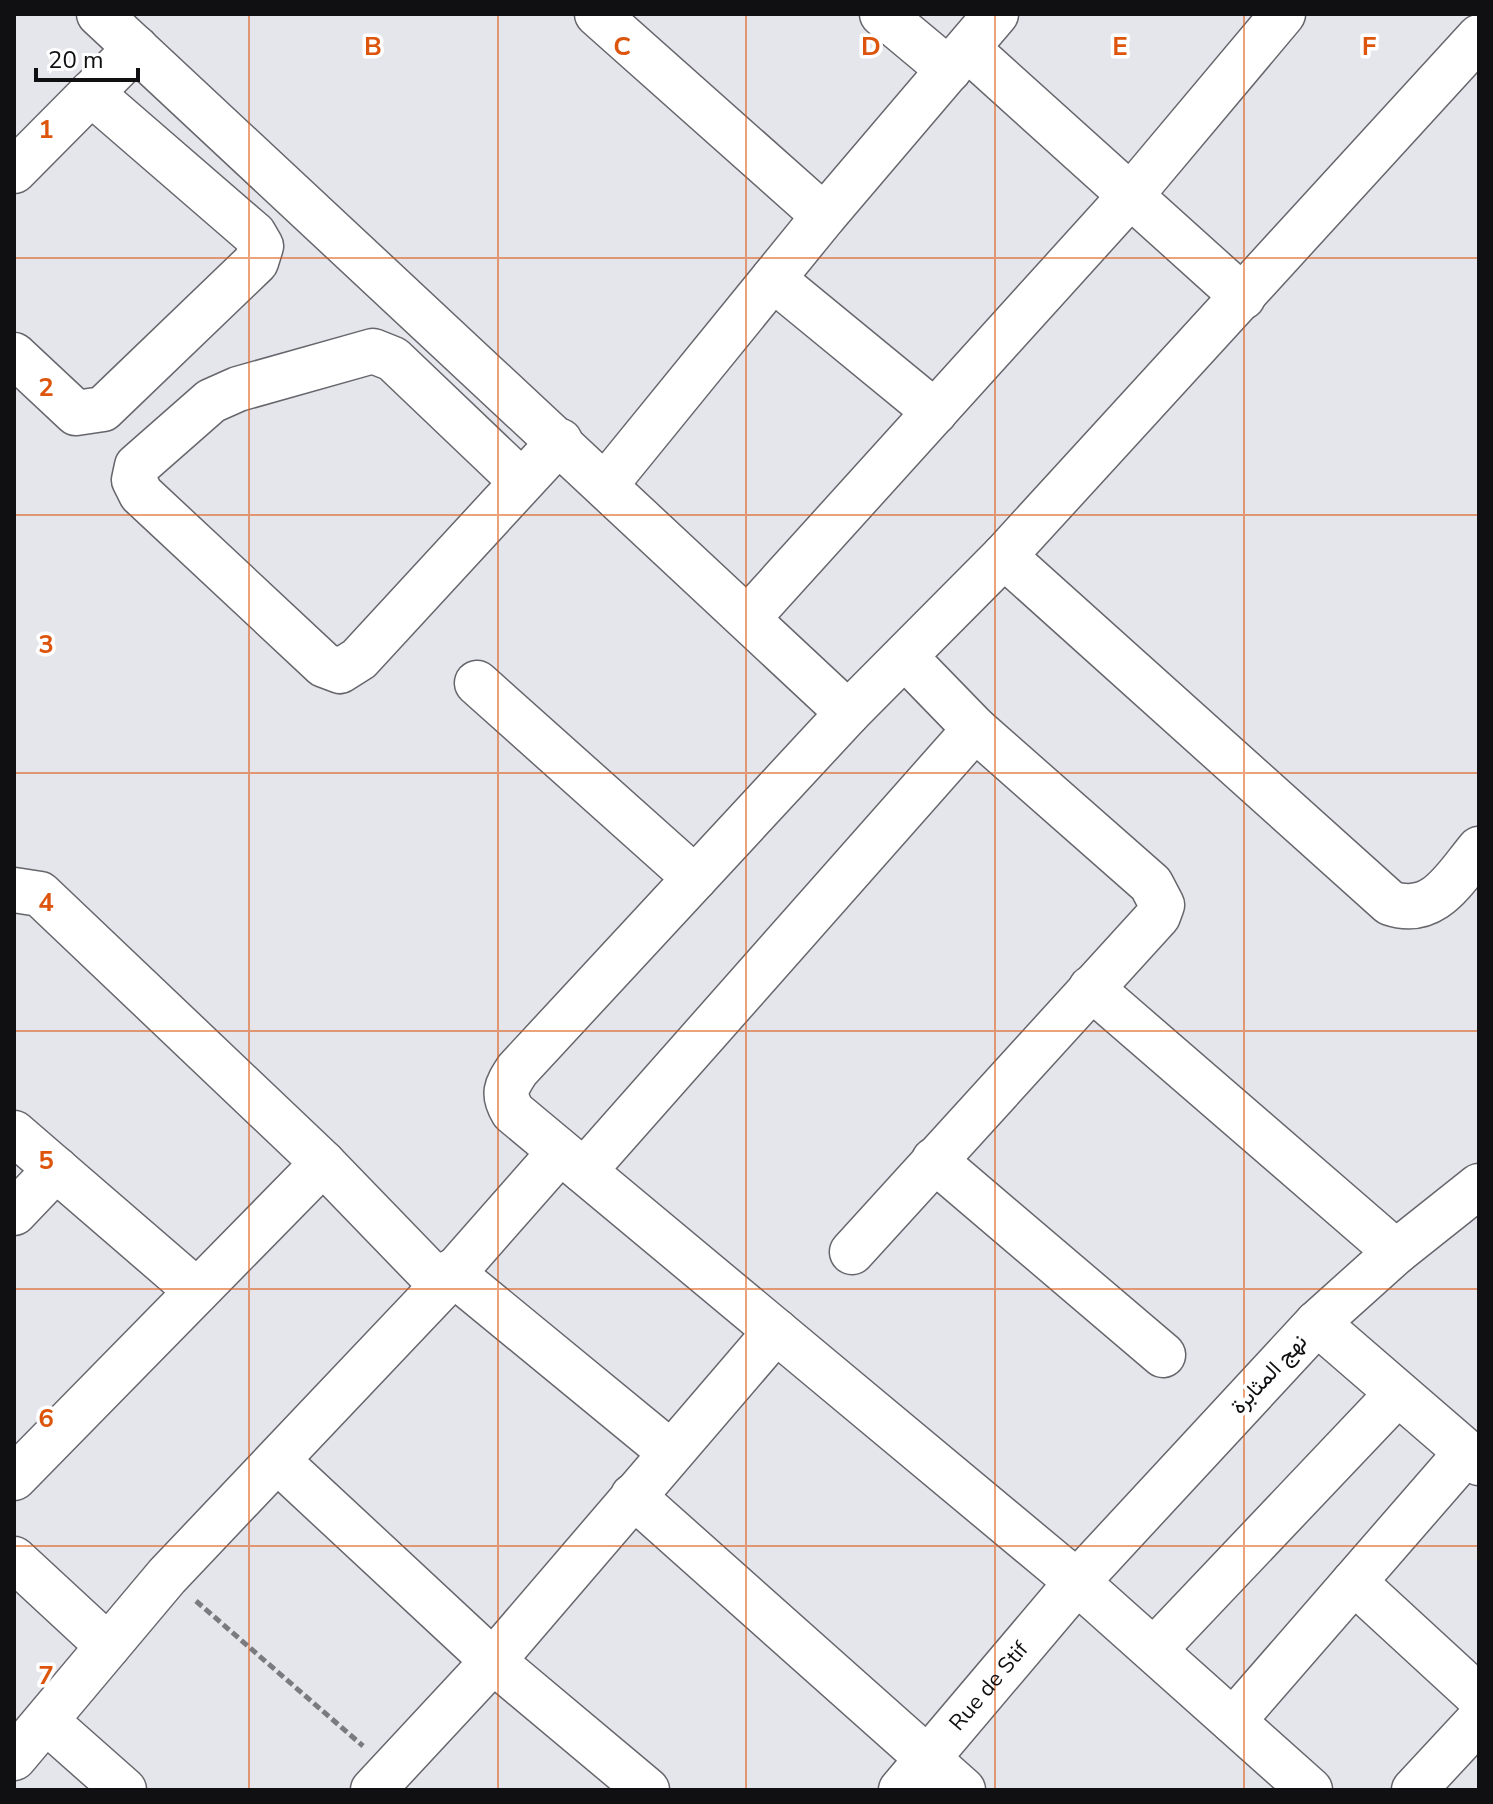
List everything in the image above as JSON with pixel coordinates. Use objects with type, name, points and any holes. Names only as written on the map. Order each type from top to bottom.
[{"type":"street","points":[[99,14],[749,617],[848,713]]},
{"type":"street","points":[[597,14],[824,216]]},
{"type":"street","points":[[882,14],[959,59],[1131,195],[1243,297]]},
{"type":"street","points":[[606,484],[824,216],[996,14]]},
{"type":"street","points":[[749,617],[1131,195],[1283,14]]},
{"type":"street","points":[[1310,1790],[1077,1582],[513,1112],[506,1100],[505,1087],[517,1070],[848,713],[1004,556],[1479,37]]},
{"type":"street","points":[[14,171],[136,48]]},
{"type":"street","points":[[14,355],[76,413],[103,409],[256,262],[261,246],[254,234],[91,93]]},
{"type":"street","points":[[773,279],[935,412]]},
{"type":"street","points":[[522,482],[393,359],[373,351],[238,389],[211,401],[137,466],[134,480],[141,494],[324,665],[340,671],[359,659],[560,441]]},
{"type":"street","points":[[1004,556],[1390,903],[1407,909],[1426,905],[1443,892],[1479,849]]},
{"type":"street","points":[[852,1252],[1158,916],[1162,905],[1151,884],[975,729],[906,658]]},
{"type":"street","points":[[477,683],[695,878]]},
{"type":"street","points":[[14,1758],[167,1576],[447,1279],[572,1162],[975,729]]},
{"type":"street","points":[[14,890],[40,894],[447,1279],[670,1452]]},
{"type":"street","points":[[1091,988],[1396,1252]]},
{"type":"street","points":[[14,1133],[197,1291]]},
{"type":"street","points":[[934,1160],[1163,1355]]},
{"type":"street","points":[[14,1478],[323,1163]]},
{"type":"street","points":[[14,1213],[56,1169]]},
{"type":"street","name":"نهج المثابرة","points":[[1077,1582],[1317,1323],[1396,1252],[1479,1186]]},
{"type":"street","points":[[1233,1721],[1354,1582],[1473,1458],[1317,1323]]},
{"type":"street","points":[[382,1780],[493,1661],[776,1331]]},
{"type":"street","points":[[1154,1650],[1397,1394]]},
{"type":"street","points":[[278,1461],[493,1661],[647,1790]]},
{"type":"street","points":[[633,1496],[916,1774],[963,1790]]},
{"type":"street","points":[[14,1559],[108,1646]]},
{"type":"street","name":"Rue de Stif","points":[[916,1774],[1077,1582]]},
{"type":"street","points":[[1354,1582],[1479,1697]]},
{"type":"street","points":[[1414,1790],[1479,1720]]},
{"type":"street","points":[[46,1721],[124,1790]]},
{"type":"path","points":[[167,1576],[382,1780]]}]
